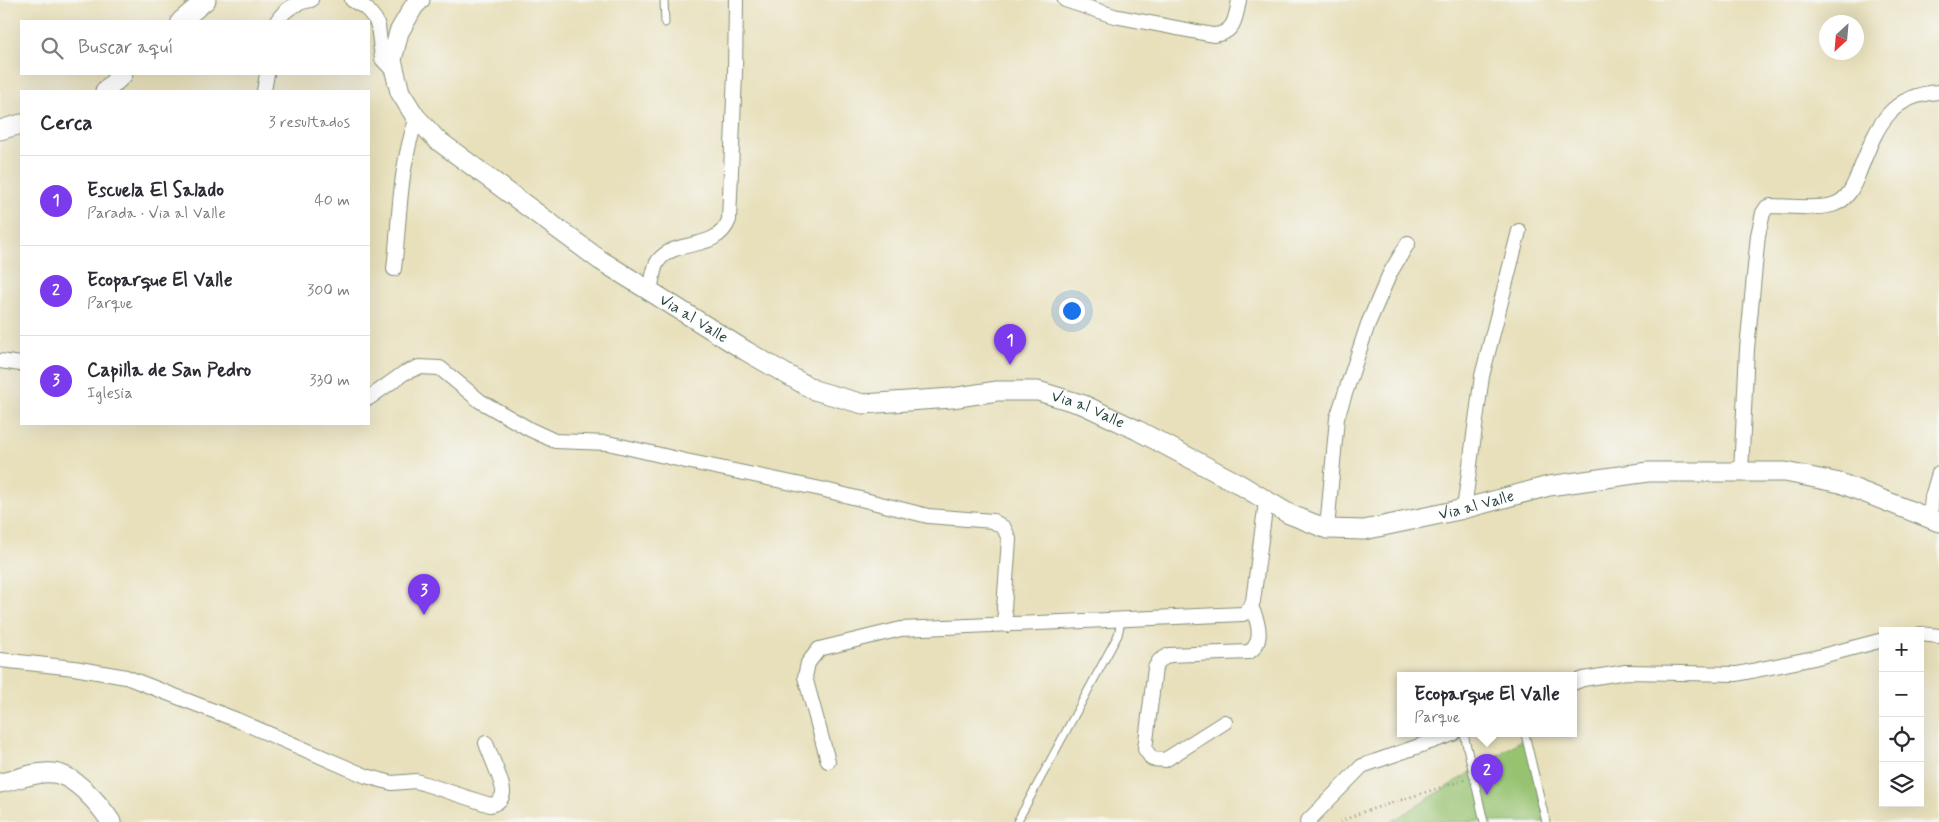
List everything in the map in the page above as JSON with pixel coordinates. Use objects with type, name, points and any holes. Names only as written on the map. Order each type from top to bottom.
[{"type":"main road","points":[[182,20],[206,0]]},
{"type":"main road","name":"Via al Valle","points":[[420,0],[414,6],[399,32],[392,60],[400,92],[417,118],[436,139],[600,260],[746,351],[814,390],[863,404],[952,398],[997,391],[1038,391],[1084,406],[1137,430],[1238,484],[1289,514],[1327,529],[1364,530],[1464,509],[1549,486],[1648,472],[1785,472],[1840,483],[1935,520]]},
{"type":"main road","points":[[105,90],[123,75]]},
{"type":"main road","points":[[0,130],[20,124]]},
{"type":"main road","points":[[0,784],[38,774],[53,773],[66,777],[91,796],[111,822]]},
{"type":"street","points":[[278,20],[293,6],[311,0]]},
{"type":"street","points":[[352,0],[366,8],[375,19],[378,26],[382,59],[395,73]]},
{"type":"street","points":[[650,291],[658,262],[670,252],[714,239],[725,229],[729,220],[736,0]]},
{"type":"street","points":[[1065,0],[1114,16],[1213,35],[1224,32],[1233,25],[1236,20],[1239,0]]},
{"type":"street","points":[[264,90],[267,75]]},
{"type":"street","points":[[1741,472],[1747,349],[1758,235],[1763,213],[1767,207],[1771,206],[1829,206],[1843,200],[1851,191],[1876,130],[1888,114],[1912,97],[1939,92]]},
{"type":"street","points":[[394,268],[404,164],[417,118]]},
{"type":"street","points":[[1464,509],[1482,376],[1519,231]]},
{"type":"street","points":[[1327,529],[1337,418],[1368,324],[1390,273],[1408,244]]},
{"type":"street","points":[[0,361],[20,364]]},
{"type":"street","points":[[370,397],[404,372],[419,367],[440,368],[480,401],[530,430],[555,441],[608,443],[821,489],[928,516],[993,522],[1004,528],[1009,539],[1004,608],[1007,625]]},
{"type":"street","points":[[1935,520],[1932,497],[1939,473]]},
{"type":"street","points":[[828,761],[805,677],[808,663],[819,650],[901,629],[1239,615],[1247,612],[1254,601],[1264,509],[1269,503]]},
{"type":"street","points":[[1225,722],[1165,760],[1156,761],[1146,753],[1156,668],[1159,661],[1169,655],[1249,652],[1255,647],[1258,640],[1259,620],[1251,607]]},
{"type":"street","points":[[1924,634],[1939,636]]},
{"type":"street","points":[[1577,682],[1583,679],[1626,672],[1738,674],[1814,658],[1879,641]]},
{"type":"street","points":[[0,660],[74,668],[126,678],[237,720],[366,776],[392,783],[416,781],[494,805],[501,799],[503,790],[486,743]]},
{"type":"street","points":[[1308,822],[1362,766],[1445,737]]},
{"type":"lane","points":[[664,0],[665,23]]},
{"type":"lane","points":[[1017,822],[1118,635],[1121,621]]},
{"type":"lane","points":[[1465,737],[1484,822]]},
{"type":"lane","points":[[1526,737],[1546,822]]},
{"type":"path","points":[[1340,822],[1360,813],[1474,778]]},
{"type":"green space","points":[[1525,738],[1546,822],[1391,822]]},
{"type":"place","name":"Escuela El Salado","points":[[1010,365]]},
{"type":"place","name":"Capilla de San Pedro","points":[[424,615]]},
{"type":"place","name":"Ecoparque El Valle","points":[[1487,795]]}]
